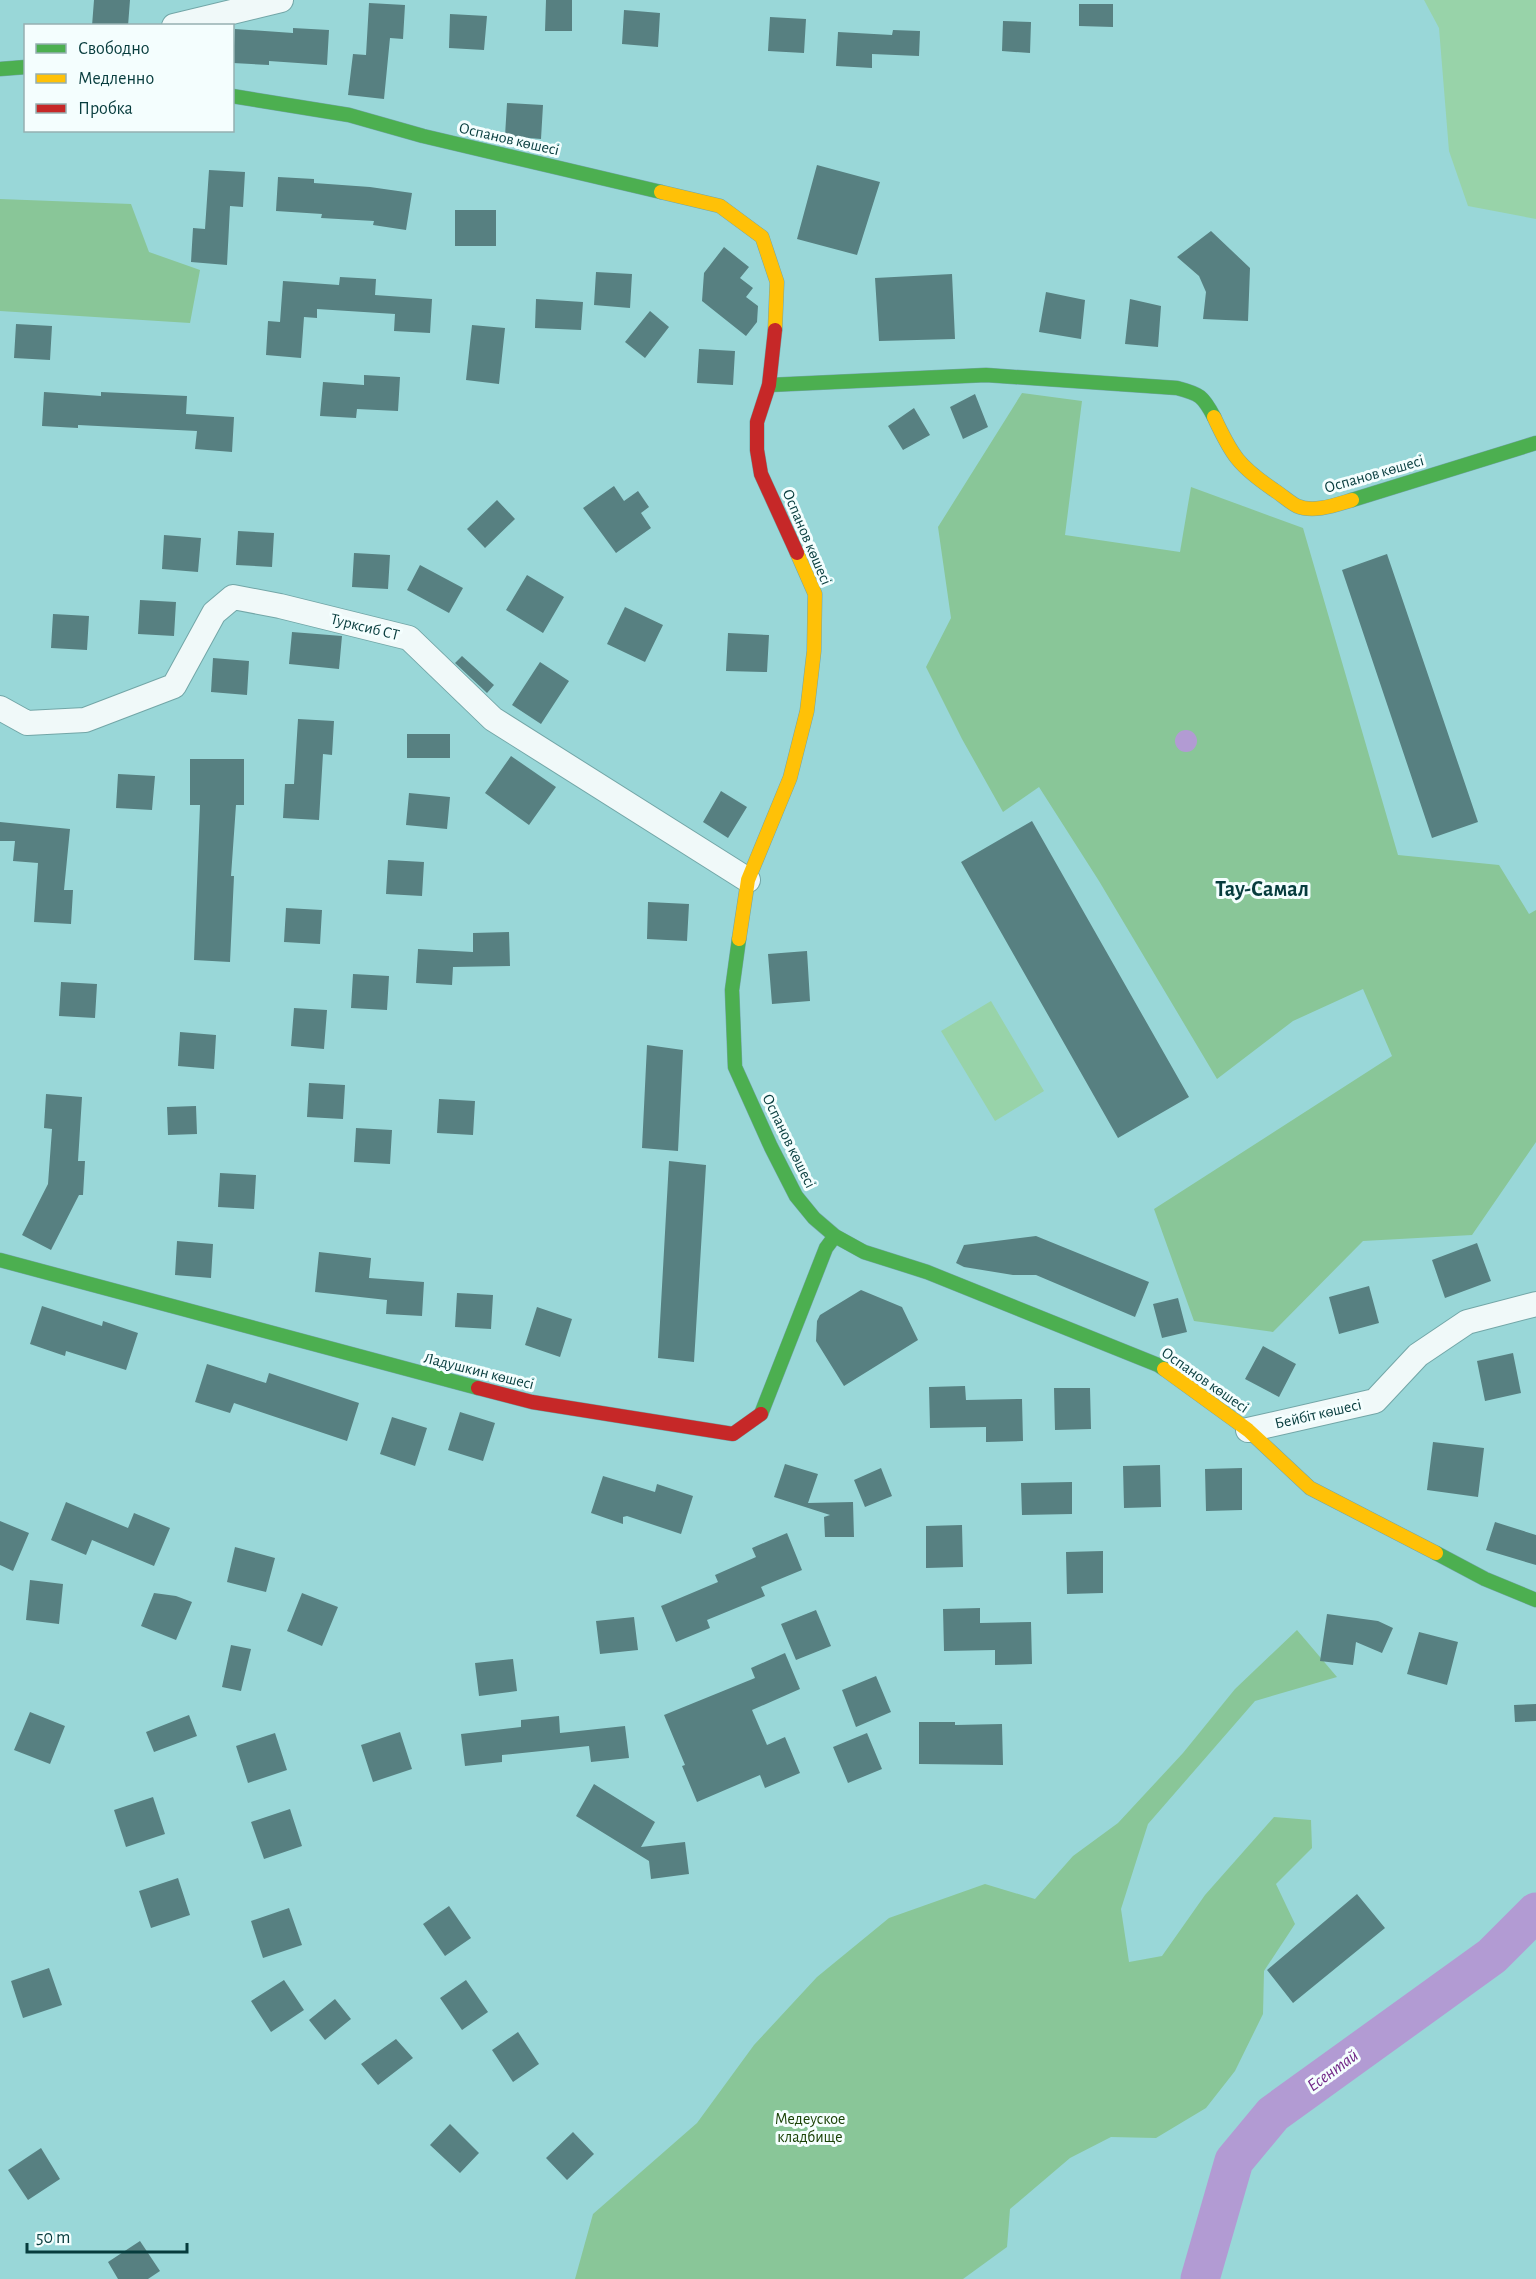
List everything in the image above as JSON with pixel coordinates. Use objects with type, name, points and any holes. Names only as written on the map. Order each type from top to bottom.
[{"type":"street","points":[[182,24],[281,0]]},
{"type":"street","points":[[0,69],[24,67]]},
{"type":"street","name":"Оспанов көшесі","points":[[234,96],[348,115],[423,136],[720,206],[762,237],[777,282],[776,325],[769,385],[757,422],[757,450],[761,474],[815,594],[814,651],[807,711],[790,778],[748,880],[732,990],[735,1067],[796,1196],[814,1218],[835,1236],[864,1252],[927,1272],[1158,1365],[1248,1430],[1310,1488],[1485,1579],[1536,1600]]},
{"type":"street","name":"Оспанов көшесі","points":[[769,385],[986,375],[1177,388],[1197,393],[1206,401],[1224,439],[1236,459],[1248,472],[1298,506],[1314,508],[1331,506],[1536,443]]},
{"type":"street","name":"Турксиб СТ","points":[[0,708],[27,723],[85,720],[131,704],[174,686],[214,614],[233,597],[280,606],[409,638],[493,719],[748,880]]},
{"type":"street","name":"Ладушкин көшесі","points":[[0,1260],[532,1402],[734,1434],[760,1416],[826,1248],[835,1236]]},
{"type":"street","name":"Бейбіт көшесі","points":[[1248,1430],[1375,1401],[1418,1355],[1467,1322],[1536,1304]]},
{"type":"green space","points":[[1424,0],[1536,0],[1536,219],[1468,206],[1449,151],[1439,28]]},
{"type":"green space","points":[[0,199],[131,204],[149,252],[200,270],[190,323],[0,311]]},
{"type":"green space","points":[[1022,393],[1082,401],[1065,535],[1180,552],[1191,487],[1303,528],[1398,855],[1499,865],[1529,914],[1536,910],[1536,1142],[1472,1235],[1363,1241],[1273,1332],[1194,1321],[1154,1209],[1392,1056],[1363,989],[1293,1021],[1217,1079],[1099,881],[1039,787],[1003,812],[962,739],[926,667],[951,618],[938,527]]},
{"type":"green space","points":[[991,1001],[1044,1091],[995,1121],[941,1031]]},
{"type":"green space","name":"Медеуское кладбище","points":[[1297,1630],[1337,1677],[1255,1701],[1148,1824],[1121,1909],[1129,1962],[1162,1956],[1205,1895],[1274,1817],[1311,1820],[1312,1848],[1276,1884],[1295,1924],[1264,1971],[1263,2014],[1235,2071],[1206,2108],[1156,2138],[1111,2137],[1070,2158],[1010,2209],[1007,2247],[963,2279],[575,2279],[593,2214],[697,2123],[754,2045],[817,1977],[889,1918],[985,1884],[1035,1899],[1073,1856],[1118,1823],[1183,1753],[1235,1689]]},
{"type":"shaded area","points":[[1186,730],[1194,733],[1197,741],[1194,749],[1186,752],[1178,749],[1175,741],[1178,733]]},
{"type":"building","points":[[94,0],[130,0],[128,24],[92,24]]},
{"type":"building","points":[[546,0],[572,0],[572,31],[545,31]]},
{"type":"building","points":[[369,3],[405,5],[403,39],[390,38],[384,99],[348,95],[353,54],[366,55]]},
{"type":"building","points":[[1079,4],[1113,4],[1113,27],[1079,26]]},
{"type":"building","points":[[624,10],[660,13],[658,47],[622,44]]},
{"type":"building","points":[[450,14],[487,16],[484,50],[449,48]]},
{"type":"building","points":[[770,17],[806,19],[804,53],[768,51]]},
{"type":"building","points":[[1003,21],[1031,22],[1030,53],[1002,51]]},
{"type":"building","points":[[293,28],[329,30],[327,65],[269,61],[269,65],[234,63],[235,29],[293,33]]},
{"type":"building","points":[[893,30],[920,31],[919,56],[872,54],[872,68],[836,66],[838,32],[892,35]]},
{"type":"building","points":[[507,103],[543,105],[541,139],[505,136]]},
{"type":"building","points":[[817,165],[880,182],[857,255],[797,239]]},
{"type":"building","points":[[209,170],[245,172],[243,207],[230,206],[227,265],[191,262],[193,228],[205,229]]},
{"type":"building","points":[[278,177],[314,179],[314,183],[412,193],[406,230],[373,225],[374,221],[321,218],[322,214],[276,211]]},
{"type":"building","points":[[455,210],[496,210],[496,246],[455,246]]},
{"type":"building","points":[[1211,231],[1250,268],[1248,321],[1203,319],[1206,292],[1199,276],[1177,257]]},
{"type":"building","points":[[724,247],[749,267],[740,278],[753,288],[746,297],[758,306],[757,322],[746,336],[702,301],[704,273]]},
{"type":"building","points":[[596,272],[632,274],[630,308],[594,305]]},
{"type":"building","points":[[952,274],[955,339],[879,341],[875,278]]},
{"type":"building","points":[[340,277],[376,279],[375,295],[432,299],[430,333],[394,331],[395,314],[317,309],[317,318],[304,317],[301,358],[266,355],[268,321],[280,322],[283,281],[339,285]]},
{"type":"building","points":[[1046,292],[1085,300],[1081,339],[1039,332]]},
{"type":"building","points":[[536,299],[583,302],[581,330],[535,328]]},
{"type":"building","points":[[1130,299],[1161,306],[1158,347],[1125,344]]},
{"type":"building","points":[[650,311],[669,327],[645,358],[625,342]]},
{"type":"building","points":[[16,324],[52,326],[50,360],[14,358]]},
{"type":"building","points":[[472,325],[505,328],[499,384],[466,380]]},
{"type":"building","points":[[699,349],[735,351],[733,385],[697,383]]},
{"type":"building","points":[[364,375],[400,377],[398,411],[357,409],[356,418],[320,416],[323,382],[364,385]]},
{"type":"building","points":[[44,392],[101,396],[101,392],[187,396],[186,414],[234,417],[232,452],[195,449],[197,431],[78,425],[78,428],[42,426]]},
{"type":"building","points":[[975,394],[988,427],[963,439],[950,407]]},
{"type":"building","points":[[914,408],[930,435],[903,450],[888,426]]},
{"type":"building","points":[[614,486],[624,501],[638,491],[649,507],[641,513],[651,528],[616,553],[583,508]]},
{"type":"building","points":[[497,500],[515,519],[485,548],[467,529]]},
{"type":"building","points":[[238,531],[274,533],[272,567],[236,565]]},
{"type":"building","points":[[164,535],[201,538],[198,572],[162,569]]},
{"type":"building","points":[[354,553],[390,555],[388,589],[352,587]]},
{"type":"building","points":[[1387,554],[1478,822],[1432,838],[1342,570]]},
{"type":"building","points":[[420,565],[463,588],[449,613],[407,590]]},
{"type":"building","points":[[527,575],[564,597],[543,633],[506,610]]},
{"type":"building","points":[[140,600],[176,602],[174,636],[138,634]]},
{"type":"building","points":[[625,607],[663,625],[645,662],[607,644]]},
{"type":"building","points":[[53,614],[89,616],[87,650],[51,648]]},
{"type":"building","points":[[292,632],[342,636],[339,669],[289,664]]},
{"type":"building","points":[[728,633],[769,635],[767,672],[726,671]]},
{"type":"building","points":[[462,656],[494,685],[487,693],[455,663]]},
{"type":"building","points":[[213,658],[249,661],[247,695],[211,692]]},
{"type":"building","points":[[540,662],[569,681],[541,724],[512,705]]},
{"type":"building","points":[[298,719],[334,721],[332,755],[323,754],[319,820],[283,818],[285,784],[294,784]]},
{"type":"building","points":[[407,734],[450,734],[450,758],[407,758]]},
{"type":"building","points":[[511,756],[556,787],[529,825],[485,793]]},
{"type":"building","points":[[190,759],[244,759],[244,805],[236,805],[231,876],[234,876],[230,962],[194,960],[200,805],[190,805]]},
{"type":"building","points":[[118,774],[155,776],[152,810],[116,808]]},
{"type":"building","points":[[721,791],[747,807],[728,838],[703,822]]},
{"type":"building","points":[[409,793],[450,797],[447,829],[406,825]]},
{"type":"building","points":[[1032,821],[1189,1097],[1118,1138],[961,862]]},
{"type":"building","points":[[0,822],[70,829],[64,890],[73,890],[71,924],[34,922],[38,863],[13,861],[15,841],[0,841]]},
{"type":"building","points":[[388,860],[424,862],[422,896],[386,894]]},
{"type":"building","points":[[648,902],[689,904],[687,941],[647,939]]},
{"type":"building","points":[[286,908],[322,910],[320,944],[284,942]]},
{"type":"building","points":[[509,932],[510,966],[453,967],[452,985],[416,983],[418,949],[473,952],[473,933]]},
{"type":"building","points":[[807,951],[810,1001],[772,1004],[768,954]]},
{"type":"building","points":[[353,974],[389,976],[387,1010],[351,1008]]},
{"type":"building","points":[[61,982],[97,984],[95,1018],[59,1016]]},
{"type":"building","points":[[294,1008],[327,1010],[324,1049],[291,1046]]},
{"type":"building","points":[[180,1032],[216,1035],[214,1069],[178,1066]]},
{"type":"building","points":[[647,1045],[683,1050],[678,1151],[642,1148]]},
{"type":"building","points":[[309,1083],[345,1085],[343,1119],[307,1117]]},
{"type":"building","points":[[46,1094],[82,1097],[78,1161],[85,1161],[83,1195],[79,1195],[51,1250],[22,1235],[48,1184],[52,1129],[44,1128]]},
{"type":"building","points":[[439,1099],[475,1101],[473,1135],[437,1133]]},
{"type":"building","points":[[196,1106],[197,1134],[168,1135],[167,1107]]},
{"type":"building","points":[[356,1128],[392,1130],[390,1164],[354,1162]]},
{"type":"building","points":[[669,1161],[706,1165],[694,1362],[658,1358]]},
{"type":"building","points":[[220,1173],[256,1175],[254,1209],[218,1207]]},
{"type":"building","points":[[1036,1236],[1149,1282],[1135,1317],[1036,1275],[1013,1275],[964,1267],[956,1263],[964,1245]]},
{"type":"building","points":[[177,1241],[213,1244],[211,1278],[175,1275]]},
{"type":"building","points":[[1477,1243],[1491,1281],[1445,1298],[1432,1260]]},
{"type":"building","points":[[319,1252],[371,1258],[369,1278],[424,1282],[422,1316],[386,1314],[387,1300],[315,1292]]},
{"type":"building","points":[[1369,1286],[1379,1323],[1339,1334],[1329,1297]]},
{"type":"building","points":[[861,1290],[902,1307],[918,1340],[844,1386],[816,1341],[817,1321],[820,1315]]},
{"type":"building","points":[[457,1293],[493,1295],[491,1329],[455,1327]]},
{"type":"building","points":[[1178,1298],[1187,1332],[1162,1338],[1153,1304]]},
{"type":"building","points":[[42,1306],[102,1326],[103,1321],[138,1333],[126,1370],[66,1351],[65,1356],[30,1344]]},
{"type":"building","points":[[537,1307],[572,1319],[560,1357],[525,1345]]},
{"type":"building","points":[[1263,1346],[1296,1364],[1279,1397],[1245,1379]]},
{"type":"building","points":[[1513,1353],[1521,1393],[1485,1401],[1477,1361]]},
{"type":"building","points":[[207,1364],[266,1383],[269,1373],[359,1403],[347,1441],[234,1403],[230,1413],[195,1402]]},
{"type":"building","points":[[965,1386],[966,1400],[1022,1399],[1023,1441],[986,1442],[986,1427],[930,1428],[929,1387]]},
{"type":"building","points":[[1054,1388],[1090,1388],[1091,1429],[1055,1430]]},
{"type":"building","points":[[460,1412],[495,1423],[483,1461],[448,1450]]},
{"type":"building","points":[[392,1417],[427,1428],[415,1466],[380,1454]]},
{"type":"building","points":[[1433,1442],[1484,1448],[1478,1497],[1427,1490]]},
{"type":"building","points":[[785,1464],[818,1474],[808,1503],[853,1502],[854,1537],[825,1537],[824,1517],[830,1515],[774,1497]]},
{"type":"building","points":[[1160,1465],[1161,1507],[1124,1508],[1123,1466]]},
{"type":"building","points":[[881,1468],[892,1496],[865,1507],[854,1480]]},
{"type":"building","points":[[1242,1468],[1242,1510],[1206,1511],[1205,1469]]},
{"type":"building","points":[[603,1476],[655,1492],[657,1484],[693,1496],[681,1534],[627,1516],[623,1517],[623,1524],[591,1513]]},
{"type":"building","points":[[1072,1482],[1072,1514],[1022,1515],[1021,1483]]},
{"type":"building","points":[[66,1502],[128,1528],[134,1513],[170,1528],[154,1566],[92,1540],[86,1555],[51,1540]]},
{"type":"building","points":[[0,1521],[29,1533],[13,1571],[0,1565]]},
{"type":"building","points":[[1495,1522],[1536,1535],[1536,1565],[1486,1550]]},
{"type":"building","points":[[962,1525],[963,1567],[926,1568],[926,1526]]},
{"type":"building","points":[[787,1533],[802,1570],[761,1587],[765,1596],[707,1620],[710,1628],[676,1642],[661,1606],[718,1582],[715,1575],[756,1557],[752,1548]]},
{"type":"building","points":[[235,1547],[275,1558],[266,1592],[227,1582]]},
{"type":"building","points":[[1103,1551],[1103,1593],[1067,1594],[1066,1552]]},
{"type":"building","points":[[30,1580],[63,1584],[59,1624],[26,1620]]},
{"type":"building","points":[[154,1593],[176,1596],[192,1602],[176,1640],[141,1626]]},
{"type":"building","points":[[302,1593],[338,1607],[322,1646],[287,1631]]},
{"type":"building","points":[[980,1608],[980,1623],[1031,1622],[1032,1664],[995,1665],[995,1650],[944,1651],[943,1609]]},
{"type":"building","points":[[816,1610],[831,1646],[796,1660],[781,1624]]},
{"type":"building","points":[[1327,1614],[1378,1621],[1393,1628],[1382,1653],[1356,1642],[1353,1665],[1320,1661]]},
{"type":"building","points":[[634,1617],[638,1650],[600,1654],[596,1621]]},
{"type":"building","points":[[1419,1632],[1458,1642],[1447,1685],[1407,1674]]},
{"type":"building","points":[[231,1645],[251,1649],[241,1691],[222,1687]]},
{"type":"building","points":[[785,1653],[800,1689],[752,1710],[767,1745],[785,1737],[800,1773],[765,1788],[760,1775],[697,1802],[682,1766],[685,1765],[664,1715],[755,1678],[751,1668]]},
{"type":"building","points":[[513,1659],[517,1691],[479,1696],[475,1663]]},
{"type":"building","points":[[876,1676],[891,1712],[856,1727],[842,1690]]},
{"type":"building","points":[[1536,1704],[1536,1721],[1515,1722],[1514,1705]]},
{"type":"building","points":[[30,1712],[65,1726],[50,1764],[14,1750]]},
{"type":"building","points":[[189,1715],[197,1736],[154,1752],[146,1732]]},
{"type":"building","points":[[559,1716],[560,1733],[625,1726],[629,1758],[591,1762],[589,1746],[502,1755],[502,1762],[465,1766],[461,1734],[521,1727],[521,1720]]},
{"type":"building","points":[[919,1722],[955,1722],[955,1725],[1002,1724],[1003,1765],[919,1764]]},
{"type":"building","points":[[400,1732],[412,1769],[373,1782],[361,1745]]},
{"type":"building","points":[[275,1733],[287,1770],[248,1783],[236,1746]]},
{"type":"building","points":[[867,1733],[882,1769],[848,1783],[833,1747]]},
{"type":"building","points":[[594,1784],[655,1822],[641,1847],[685,1842],[689,1874],[651,1879],[649,1861],[576,1816]]},
{"type":"building","points":[[153,1797],[165,1834],[126,1847],[114,1810]]},
{"type":"building","points":[[290,1809],[302,1846],[264,1859],[251,1822]]},
{"type":"building","points":[[178,1878],[190,1915],[151,1928],[139,1891]]},
{"type":"building","points":[[1357,1894],[1385,1928],[1293,2003],[1267,1970]]},
{"type":"building","points":[[449,1906],[471,1938],[445,1956],[423,1924]]},
{"type":"building","points":[[289,1908],[302,1945],[263,1958],[251,1921]]},
{"type":"building","points":[[49,1968],[62,2005],[23,2018],[11,1981]]},
{"type":"building","points":[[284,1980],[304,2010],[271,2032],[251,2001]]},
{"type":"building","points":[[466,1980],[488,2012],[462,2030],[440,1998]]},
{"type":"building","points":[[335,1999],[351,2019],[325,2040],[309,2020]]},
{"type":"building","points":[[518,2032],[539,2064],[513,2082],[492,2050]]},
{"type":"building","points":[[396,2039],[413,2058],[378,2085],[361,2064]]},
{"type":"building","points":[[450,2124],[479,2153],[460,2173],[430,2145]]},
{"type":"building","points":[[573,2132],[594,2154],[567,2180],[546,2158]]},
{"type":"building","points":[[41,2148],[60,2179],[28,2200],[8,2170]]},
{"type":"building","points":[[140,2241],[160,2271],[148,2279],[118,2279],[108,2262]]},
{"type":"waterway","name":"Есентай","points":[[1200,2279],[1234,2161],[1273,2114],[1492,1956],[1536,1912]]},
{"type":"traffic: fast","points":[[0,69],[24,67]]},
{"type":"traffic: fast","points":[[234,96],[349,115],[423,136],[661,192]]},
{"type":"traffic: fast","points":[[769,385],[986,375],[1177,388],[1200,397],[1214,417]]},
{"type":"traffic: fast","points":[[1352,500],[1536,443]]},
{"type":"traffic: fast","points":[[739,939],[732,990],[735,1067],[796,1196],[814,1218],[835,1236],[864,1252],[927,1272],[1164,1369]]},
{"type":"traffic: fast","points":[[761,1414],[826,1248],[835,1236]]},
{"type":"traffic: fast","points":[[0,1260],[478,1388]]},
{"type":"traffic: fast","points":[[1436,1553],[1485,1579],[1536,1600]]},
{"type":"traffic: slow","points":[[661,192],[720,206],[762,237],[777,282],[775,330]]},
{"type":"traffic: slow","points":[[1214,417],[1226,441],[1244,467],[1297,506],[1310,509],[1352,500]]},
{"type":"traffic: slow","points":[[739,939],[748,880],[790,778],[807,711],[814,651],[815,594],[797,553]]},
{"type":"traffic: slow","points":[[1164,1369],[1248,1430],[1310,1488],[1436,1553]]},
{"type":"traffic: jam","points":[[775,330],[769,385],[757,422],[757,450],[761,474],[797,553]]},
{"type":"traffic: jam","points":[[478,1388],[532,1402],[733,1434],[761,1414]]},
{"type":"district","name":"Тау-Самал","points":[[1262,889]]}]
